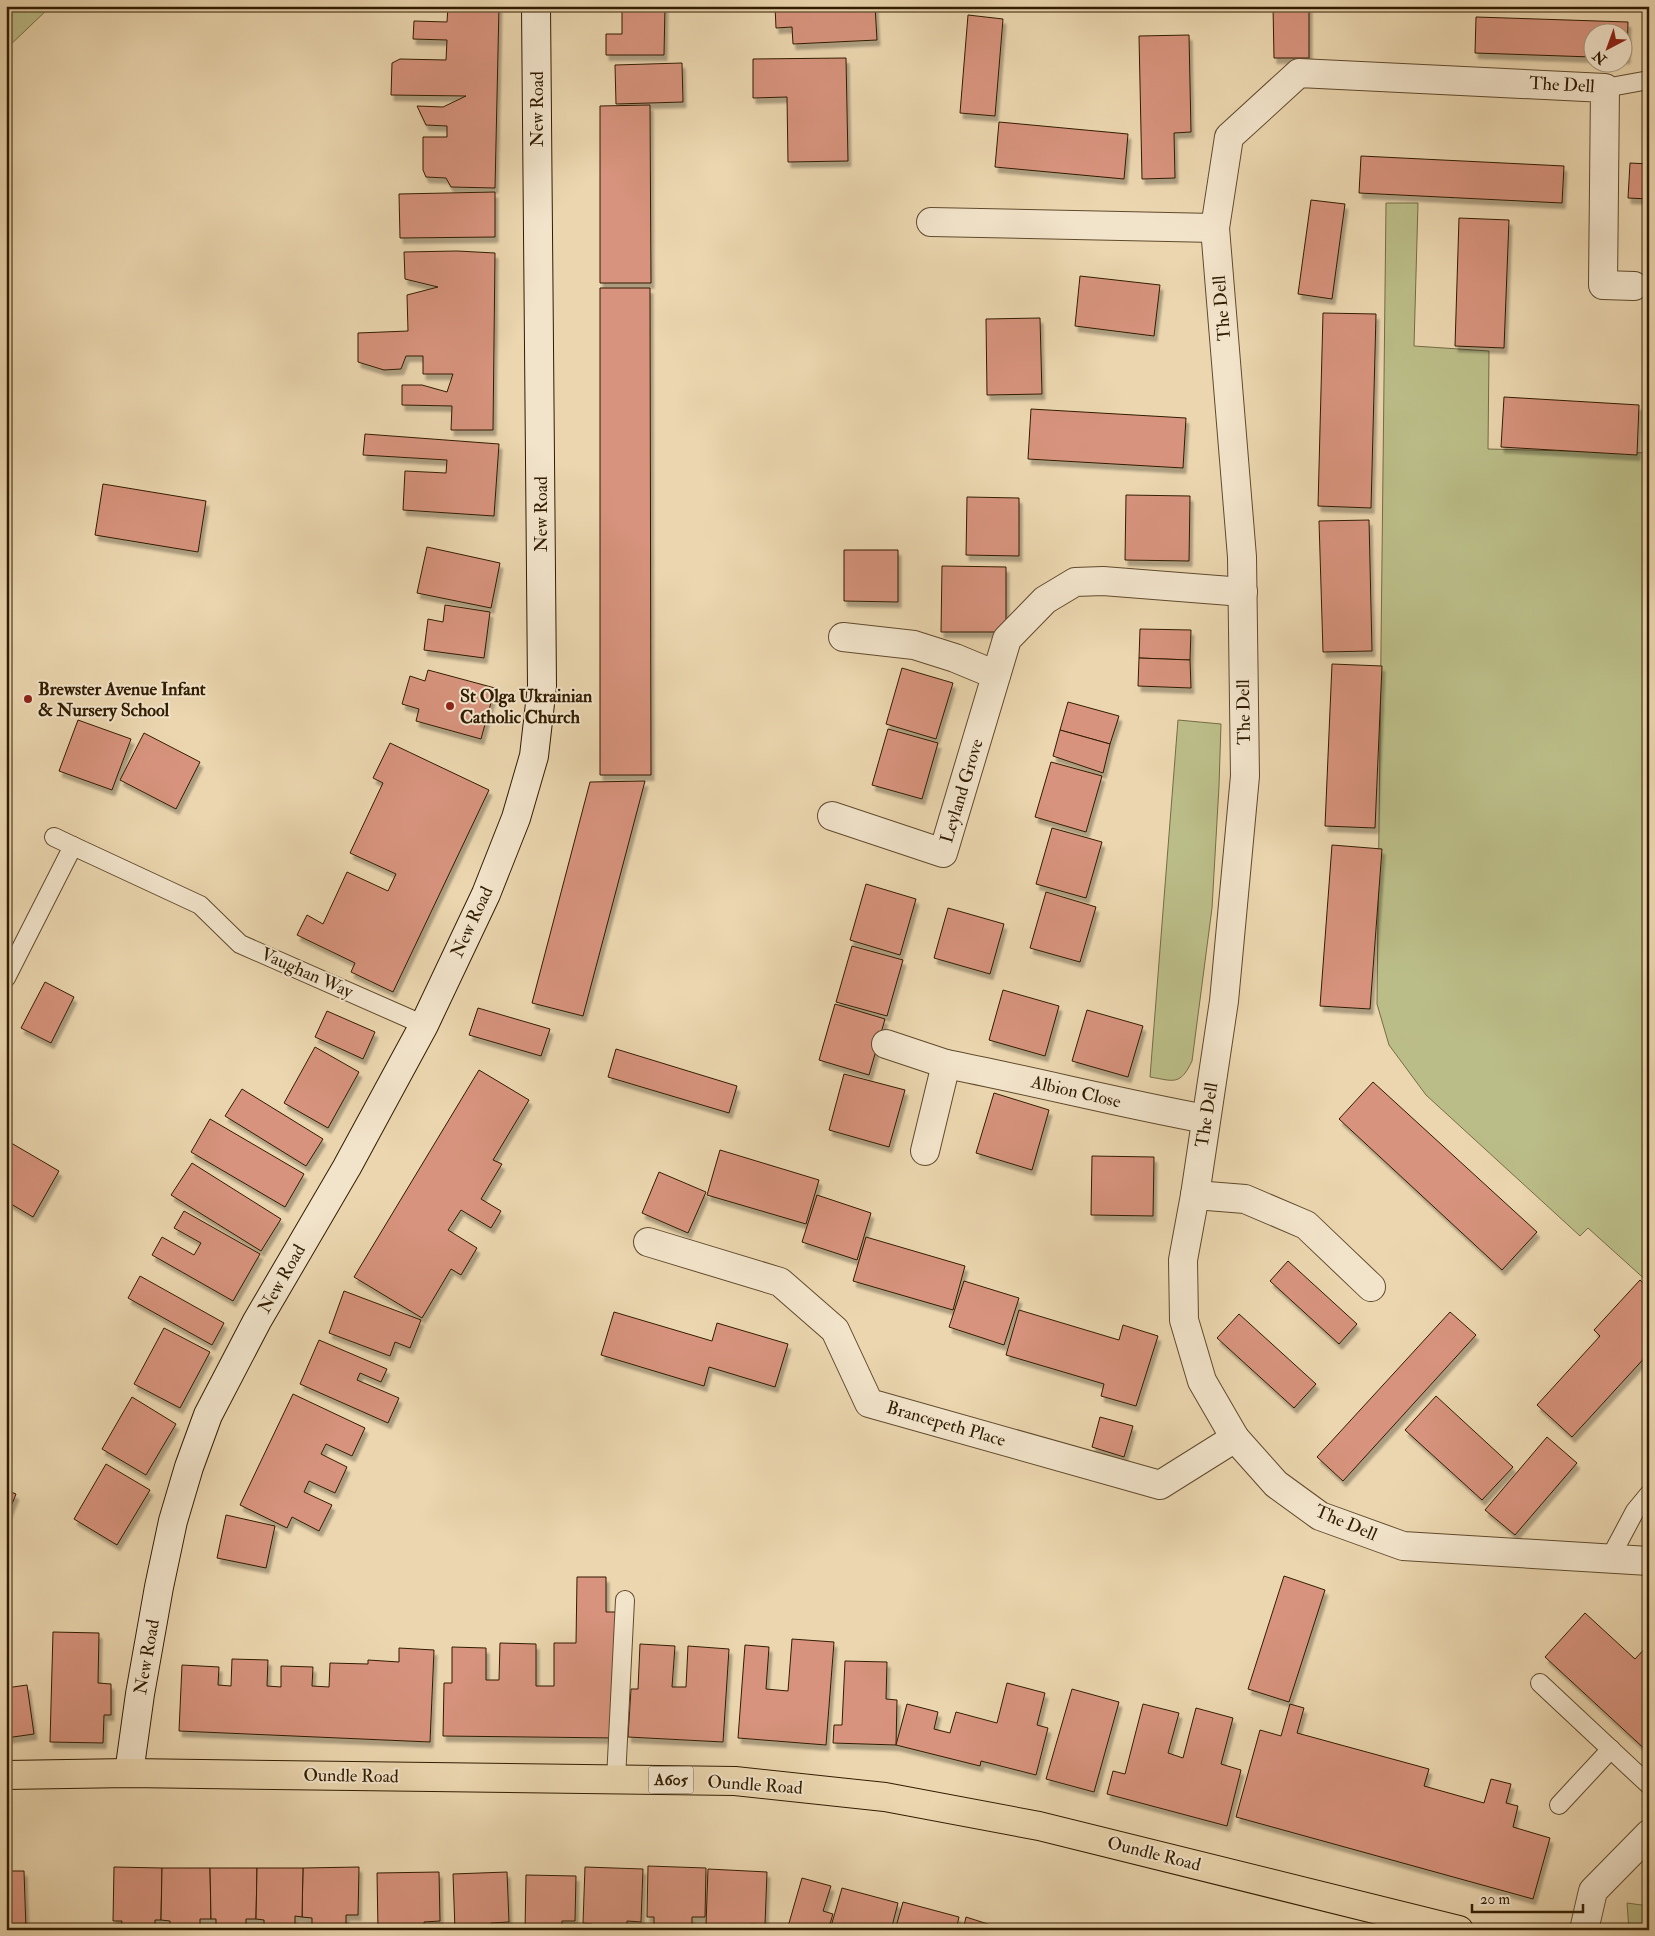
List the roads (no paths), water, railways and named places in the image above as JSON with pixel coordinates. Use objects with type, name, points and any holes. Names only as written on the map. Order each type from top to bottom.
[{"type":"main road","name":"Oundle Road","points":[[6,1775],[129,1773],[735,1781],[885,1797],[1039,1826],[1459,1930]]},
{"type":"street","name":"New Road","points":[[129,1773],[140,1694],[173,1522],[189,1467],[208,1415],[257,1321],[347,1167],[424,1025],[486,894],[512,827],[534,756],[542,686],[536,6]]},
{"type":"street","name":"The Dell","points":[[1634,286],[1603,285],[1605,88],[1299,73],[1229,137],[1215,228],[1242,558],[1245,776],[1224,1001],[1195,1195],[1183,1260],[1184,1320],[1202,1382],[1235,1438],[1276,1484],[1320,1516],[1403,1546],[1649,1561]]},
{"type":"street","points":[[931,222],[1215,228]]},
{"type":"street","name":"Leyland Grove","points":[[832,816],[943,852],[1007,639],[1045,600],[1075,582],[1104,581],[1242,592]]},
{"type":"street","points":[[843,637],[914,645],[955,658],[996,675]]},
{"type":"street","name":"Albion Close","points":[[886,1044],[946,1064],[1037,1082],[1142,1107],[1206,1119]]},
{"type":"street","points":[[925,1151],[946,1064]]},
{"type":"street","points":[[1195,1195],[1245,1199],[1306,1225],[1371,1287]]},
{"type":"street","name":"Brancepeth Place","points":[[648,1242],[780,1282],[835,1330],[869,1403],[1160,1485],[1235,1438]]},
{"type":"street","points":[[1584,1930],[1593,1891],[1649,1834]]},
{"type":"lane","points":[[1605,88],[1649,80]]},
{"type":"lane","name":"Vaughan Way","points":[[54,837],[200,905],[240,944],[424,1025]]},
{"type":"lane","points":[[6,978],[73,846]]},
{"type":"lane","points":[[1610,1558],[1635,1511],[1649,1494]]},
{"type":"lane","points":[[616,1779],[625,1600]]},
{"type":"lane","points":[[1540,1682],[1649,1785]]},
{"type":"lane","points":[[1559,1805],[1611,1749]]},
{"type":"place","name":"Brewster Avenue Infant & Nursery School","points":[[28,699]]},
{"type":"place","name":"St Olga Ukrainian Catholic Church","points":[[450,706]]}]
